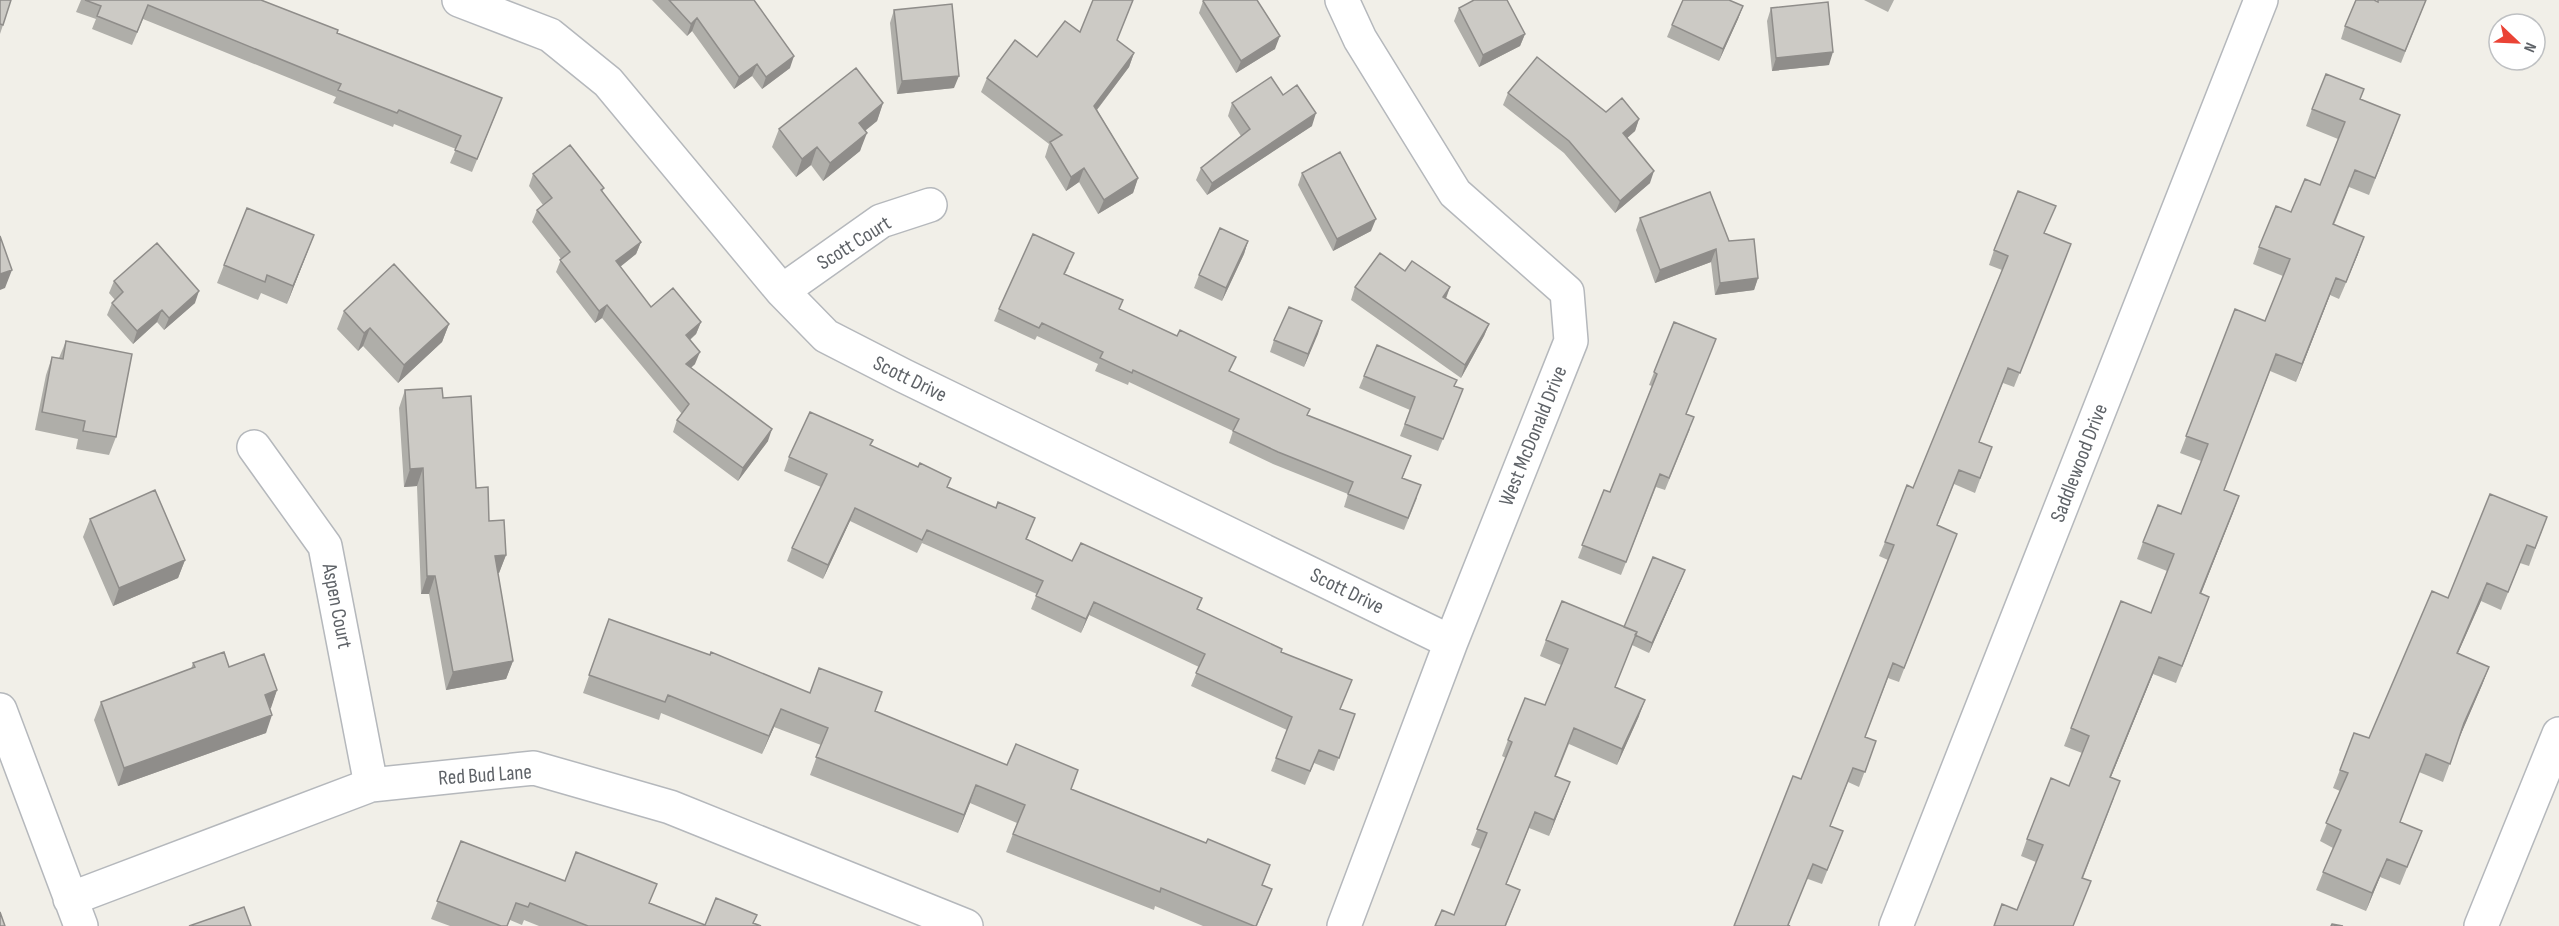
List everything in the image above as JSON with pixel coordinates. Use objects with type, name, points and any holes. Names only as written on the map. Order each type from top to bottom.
[{"type":"street","name":"Scott Drive","points":[[459,0],[550,35],[608,82],[782,291],[826,336],[1451,642]]},
{"type":"street","name":"West McDonald Drive","points":[[1342,0],[1360,39],[1455,193],[1567,292],[1571,341],[1451,642],[1344,926]]},
{"type":"street","name":"Saddlewood Drive","points":[[1896,926],[2261,0]]},
{"type":"street","name":"Scott Court","points":[[782,291],[881,221],[930,205]]},
{"type":"street","name":"Aspen Court","points":[[254,447],[325,546],[370,785]]},
{"type":"street","points":[[0,710],[76,913]]},
{"type":"street","points":[[2481,926],[2556,749]]},
{"type":"street","name":"Red Bud Lane","points":[[76,913],[370,785],[534,768],[670,807],[966,926]]},
{"type":"building","points":[[0,0],[11,0],[3,25],[0,24]]},
{"type":"building","points":[[85,0],[261,0],[338,30],[337,33],[502,98],[477,159],[455,150],[461,136],[399,110],[397,113],[338,90],[341,84],[148,5],[137,32],[97,16],[101,6]]},
{"type":"building","points":[[669,0],[754,0],[794,56],[766,77],[757,64],[739,77],[697,18],[691,24]]},
{"type":"building","points":[[1093,0],[1133,0],[1117,40],[1134,53],[1094,106],[1138,178],[1104,200],[1084,168],[1071,177],[1050,142],[1062,135],[987,78],[1015,40],[1037,57],[1065,21],[1080,32]]},
{"type":"building","points":[[1204,0],[1257,0],[1280,36],[1241,61]]},
{"type":"building","points":[[1474,0],[1507,0],[1525,34],[1483,55],[1459,8]]},
{"type":"building","points":[[1683,0],[1729,0],[1743,6],[1723,49],[1672,25]]},
{"type":"building","points":[[2356,0],[2378,2],[2378,0],[2426,0],[2405,51],[2345,26]]},
{"type":"building","points":[[1828,2],[1833,52],[1776,58],[1771,8]]},
{"type":"building","points":[[952,4],[959,76],[902,81],[894,10]]},
{"type":"building","points":[[1537,57],[1606,112],[1622,98],[1639,119],[1623,133],[1654,171],[1620,201],[1569,141],[1508,93]]},
{"type":"building","points":[[856,68],[883,103],[859,123],[867,133],[830,163],[817,147],[802,159],[779,129]]},
{"type":"building","points":[[2326,74],[2364,89],[2360,99],[2400,115],[2375,178],[2355,170],[2333,224],[2364,237],[2346,282],[2336,278],[2302,364],[2276,354],[2224,490],[2239,496],[2200,593],[2209,597],[2182,666],[2159,657],[2110,777],[2120,781],[2082,878],[2091,881],[2073,926],[1994,926],[2002,904],[2017,910],[2043,845],[2027,839],[2051,778],[2069,786],[2089,736],[2071,728],[2121,601],[2151,613],[2174,554],[2143,542],[2158,505],[2181,514],[2208,444],[2186,436],[2235,309],[2265,321],[2290,259],[2259,247],[2276,206],[2291,212],[2305,179],[2320,185],[2345,122],[2312,109]]},
{"type":"building","points":[[1271,77],[1283,95],[1297,85],[1316,113],[1212,183],[1201,168],[1250,129],[1232,103]]},
{"type":"building","points":[[570,145],[604,188],[601,190],[641,242],[616,261],[651,307],[673,288],[701,322],[686,335],[700,352],[686,364],[772,429],[743,468],[677,420],[689,404],[607,305],[599,311],[560,260],[570,252],[537,210],[552,198],[533,174]]},
{"type":"building","points":[[1340,152],[1376,219],[1337,239],[1302,173]]},
{"type":"building","points":[[2018,191],[2056,206],[2044,233],[2071,244],[2020,373],[2008,368],[1979,442],[1992,447],[1980,478],[1959,470],[1937,525],[1957,534],[1904,668],[1893,663],[1865,737],[1876,741],[1865,772],[1853,768],[1830,826],[1843,831],[1827,870],[1813,864],[1788,925],[1790,926],[1734,926],[1793,776],[1801,779],[1894,545],[1885,542],[1907,485],[1913,488],[2008,256],[1994,250]]},
{"type":"building","points":[[1710,192],[1729,241],[1754,239],[1758,278],[1720,283],[1716,249],[1660,270],[1640,218]]},
{"type":"building","points":[[247,208],[314,235],[293,286],[267,275],[265,282],[224,265]]},
{"type":"building","points":[[1220,228],[1248,241],[1226,288],[1199,275]]},
{"type":"building","points":[[1033,234],[1074,253],[1064,274],[1123,300],[1119,309],[1177,336],[1180,330],[1236,357],[1229,371],[1310,409],[1307,415],[1411,456],[1402,478],[1421,485],[1408,518],[1348,494],[1353,482],[1233,431],[1239,419],[1133,370],[1132,373],[1100,358],[1103,352],[1042,323],[1039,328],[999,309]]},
{"type":"building","points":[[0,236],[12,270],[0,274]]},
{"type":"building","points":[[157,243],[199,291],[169,318],[162,310],[137,331],[112,303],[123,292],[114,281]]},
{"type":"building","points":[[1380,253],[1405,271],[1412,261],[1450,287],[1443,297],[1489,324],[1465,365],[1355,287]]},
{"type":"building","points":[[394,264],[449,324],[404,365],[370,328],[364,333],[344,311]]},
{"type":"building","points":[[1289,307],[1322,321],[1308,354],[1274,340]]},
{"type":"building","points":[[1674,322],[1716,339],[1686,414],[1694,417],[1669,478],[1660,474],[1626,562],[1582,545],[1604,490],[1610,492],[1657,374],[1654,372]]},
{"type":"building","points":[[66,341],[132,354],[116,437],[83,431],[85,421],[42,412],[52,357],[63,359]]},
{"type":"building","points":[[1377,345],[1457,380],[1454,386],[1463,389],[1443,439],[1405,424],[1415,397],[1364,376]]},
{"type":"building","points":[[442,388],[443,398],[471,396],[476,488],[488,487],[489,521],[504,520],[506,555],[495,556],[513,661],[453,672],[435,576],[427,576],[423,468],[410,469],[405,390]]},
{"type":"building","points":[[810,412],[873,440],[870,445],[918,467],[920,463],[951,478],[947,487],[996,508],[998,502],[1035,518],[1026,539],[1072,561],[1081,543],[1202,598],[1197,609],[1282,649],[1281,652],[1352,680],[1340,709],[1355,714],[1339,758],[1319,750],[1310,771],[1276,758],[1292,717],[1196,673],[1205,654],[1094,602],[1086,619],[1036,596],[1043,581],[927,530],[922,540],[855,508],[828,565],[792,548],[827,474],[789,457]]},
{"type":"building","points":[[155,490],[185,560],[119,588],[90,519]]},
{"type":"building","points":[[2490,494],[2547,517],[2535,548],[2527,545],[2508,592],[2487,583],[2457,653],[2489,667],[2464,723],[2450,764],[2426,754],[2400,822],[2422,831],[2407,867],[2387,859],[2372,893],[2323,872],[2341,830],[2326,823],[2348,773],[2340,770],[2354,733],[2369,738],[2432,591],[2448,598]]},
{"type":"building","points":[[1653,557],[1685,570],[1652,643],[1635,635],[1637,632],[1624,627]]},
{"type":"building","points":[[1562,601],[1637,632],[1615,687],[1645,700],[1622,749],[1574,728],[1555,776],[1570,782],[1554,820],[1535,812],[1506,884],[1520,890],[1505,926],[1435,926],[1442,910],[1454,915],[1487,833],[1477,829],[1512,742],[1508,740],[1525,698],[1545,705],[1568,649],[1546,640]]},
{"type":"building","points":[[609,619],[710,655],[711,652],[810,693],[819,668],[882,692],[875,711],[1007,765],[1016,744],[1078,770],[1071,789],[1206,843],[1208,839],[1270,865],[1262,885],[1272,889],[1256,926],[1161,888],[1160,892],[1013,834],[1025,805],[976,785],[964,815],[816,757],[828,728],[781,709],[769,736],[668,695],[665,702],[589,675]]},
{"type":"building","points":[[224,652],[229,667],[264,654],[277,690],[265,695],[272,715],[124,768],[101,702],[195,667],[193,663]]},
{"type":"building","points":[[461,841],[565,881],[576,852],[657,884],[649,903],[705,925],[716,898],[757,915],[753,923],[761,926],[588,926],[530,903],[528,907],[516,903],[507,926],[501,926],[437,901]]},
{"type":"building","points":[[244,907],[251,926],[189,926]]},
{"type":"building","points":[[0,912],[5,926],[0,926]]}]
